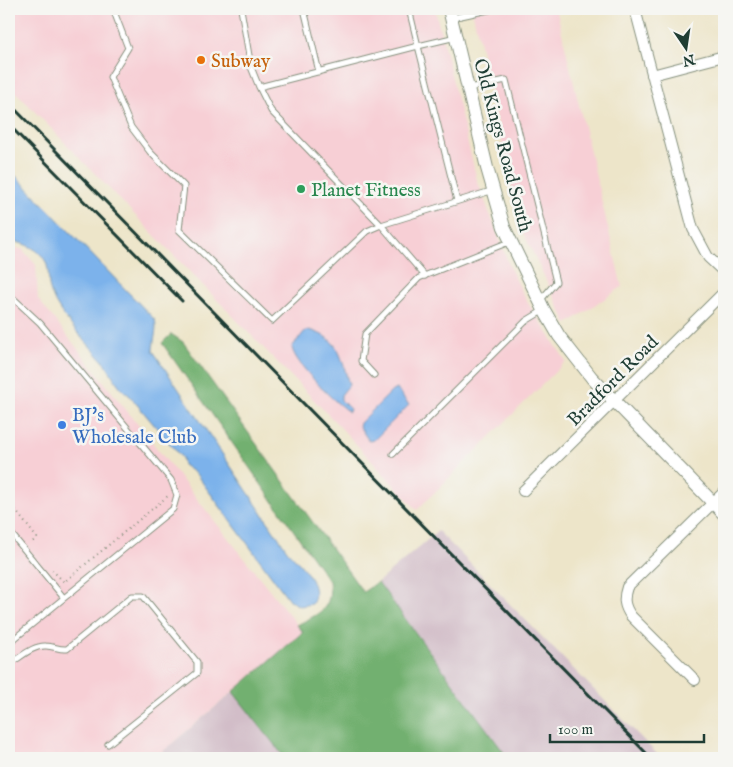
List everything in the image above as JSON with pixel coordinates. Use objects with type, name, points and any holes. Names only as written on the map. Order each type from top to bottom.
[{"type":"street","points":[[635,9],[693,229],[708,258],[724,272]]},
{"type":"street","name":"Old Kings Road South","points":[[450,14],[494,190],[510,242],[542,305],[572,356],[614,402],[724,514]]},
{"type":"street","points":[[652,75],[724,56]]},
{"type":"street","name":"Bradford Road","points":[[523,491],[724,292]]},
{"type":"street","points":[[695,680],[631,616],[626,608],[624,597],[627,587],[724,492]]},
{"type":"lane","points":[[113,9],[128,48],[110,78],[131,127],[150,152],[184,186],[179,230],[272,321],[367,231],[494,190]]},
{"type":"lane","points":[[241,9],[251,67],[271,112],[381,225],[425,276]]},
{"type":"lane","points":[[304,9],[319,72]]},
{"type":"lane","points":[[409,9],[457,201]]},
{"type":"lane","points":[[450,14],[491,9]]},
{"type":"lane","points":[[259,87],[456,37]]},
{"type":"lane","points":[[393,454],[542,305],[556,282],[506,80],[468,88]]},
{"type":"lane","points":[[374,375],[361,361],[364,334],[419,278],[510,242]]},
{"type":"lane","points":[[9,290],[10,298],[40,323],[171,480],[177,495],[172,509],[9,643]]},
{"type":"lane","points":[[9,531],[64,598]]},
{"type":"lane","points":[[9,664],[36,648],[47,646],[61,650],[67,648],[132,596],[143,596],[197,662],[197,673],[108,744]]},
{"type":"path","points":[[51,569],[64,582],[175,490]]},
{"type":"path","points":[[9,502],[37,538],[30,544],[32,550]]},
{"type":"shaded area","points":[[9,9],[435,9],[477,180],[511,270],[528,303],[566,361],[417,510],[343,430],[9,85]]},
{"type":"shaded area","points":[[472,9],[561,9],[557,12],[622,287],[567,324],[522,230]]},
{"type":"shaded area","points":[[9,247],[22,249],[36,265],[38,299],[303,632],[155,758],[9,758]]},
{"type":"shaded area","points":[[438,531],[661,758],[508,758],[378,582]]},
{"type":"shaded area","points":[[233,692],[285,758],[155,758]]},
{"type":"green space","points":[[171,334],[183,342],[363,592],[378,582],[508,758],[285,758],[233,692],[303,632],[297,625],[323,609],[329,598],[329,581],[162,343]]},
{"type":"water","points":[[9,169],[155,320],[153,351],[287,550],[308,575],[314,589],[315,597],[312,604],[300,606],[290,601],[196,474],[183,465],[182,458],[67,320],[51,293],[47,265],[42,256],[31,247],[9,240]]},
{"type":"water","points":[[309,330],[328,338],[338,350],[349,385],[341,395],[341,400],[350,409],[349,412],[316,382],[294,354],[292,347],[305,331]]},
{"type":"water","points":[[397,389],[409,405],[374,440],[369,441],[359,426],[360,423],[392,391]]},
{"type":"railway","points":[[9,103],[651,758]]},
{"type":"railway","points":[[9,125],[182,301]]},
{"type":"place","name":"Subway","points":[[201,60]]},
{"type":"place","name":"Planet Fitness","points":[[301,189]]},
{"type":"place","name":"BJ's Wholesale Club","points":[[62,425]]}]
